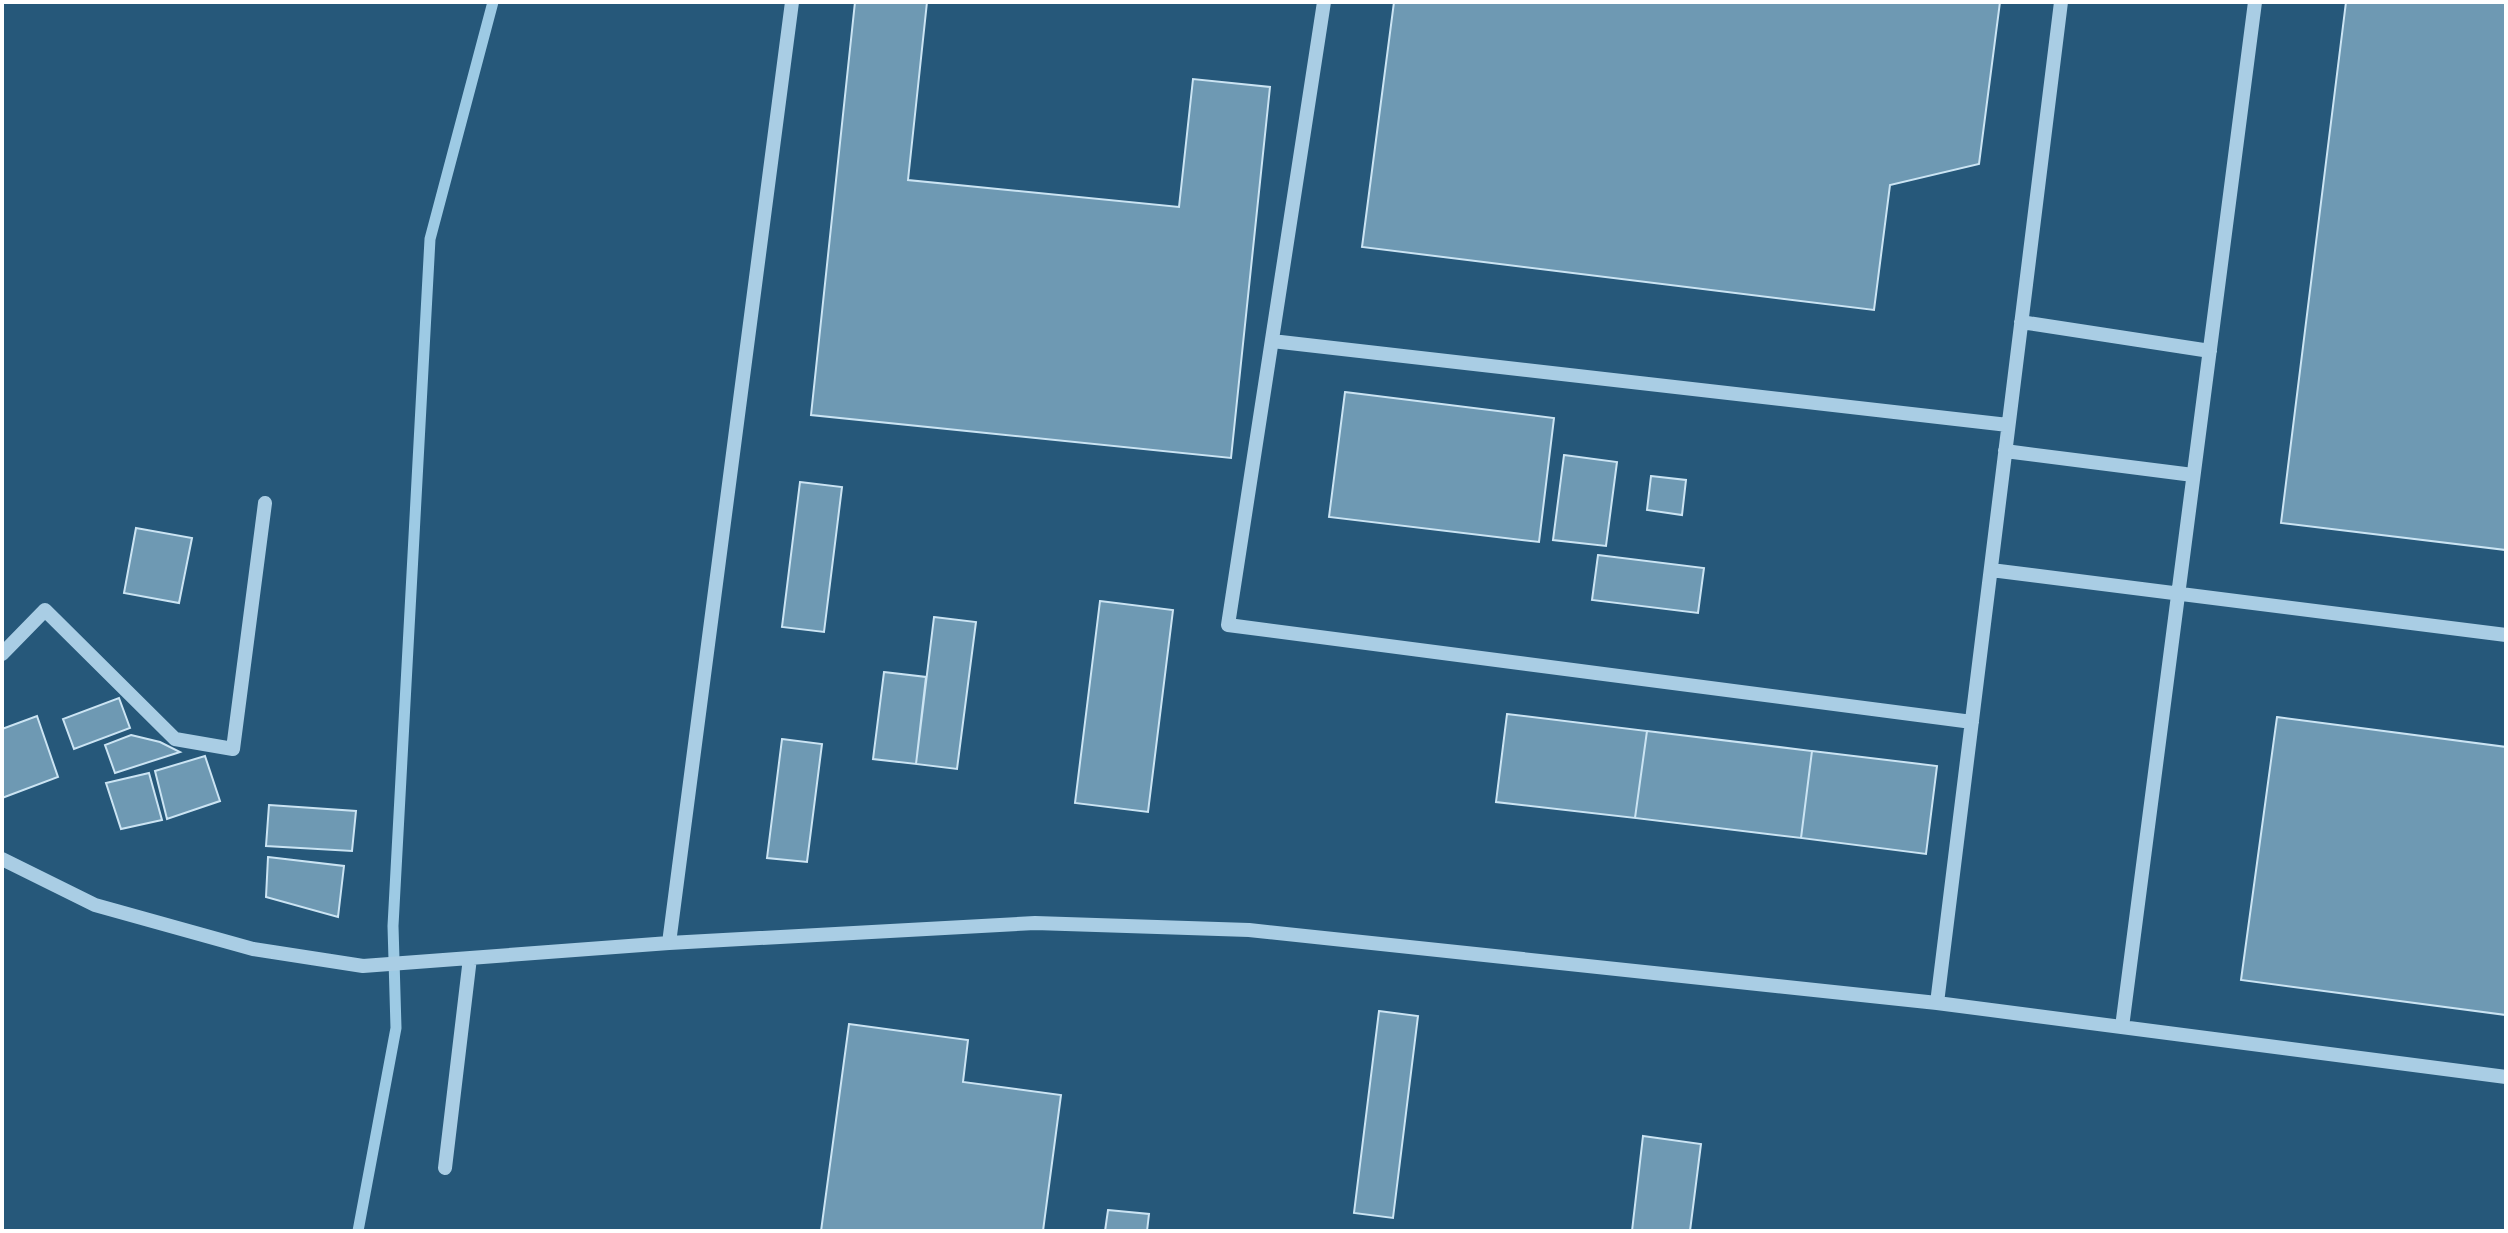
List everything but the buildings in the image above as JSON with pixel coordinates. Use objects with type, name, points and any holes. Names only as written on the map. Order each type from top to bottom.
[{"type":"street","points":[[669,943],[792,2]]},
{"type":"street","points":[[1324,2],[1228,625],[1972,722]]},
{"type":"street","points":[[1937,1003],[2061,2]]},
{"type":"street","points":[[2122,1027],[2255,2]]},
{"type":"street","points":[[2021,322],[2210,351]]},
{"type":"street","points":[[1272,341],[2008,425]]},
{"type":"street","points":[[2005,451],[2193,475]]},
{"type":"street","points":[[2,654],[45,610],[175,739],[233,749],[265,503]]},
{"type":"street","points":[[1991,570],[2506,635]]},
{"type":"street","points":[[2,859],[95,905],[253,949],[363,966],[669,943],[1035,923],[1249,930],[1937,1003],[2506,1077]]},
{"type":"street","points":[[445,1168],[470,958]]},
{"type":"waterway","points":[[358,1231],[396,1028],[393,926],[430,239],[493,2]]}]
